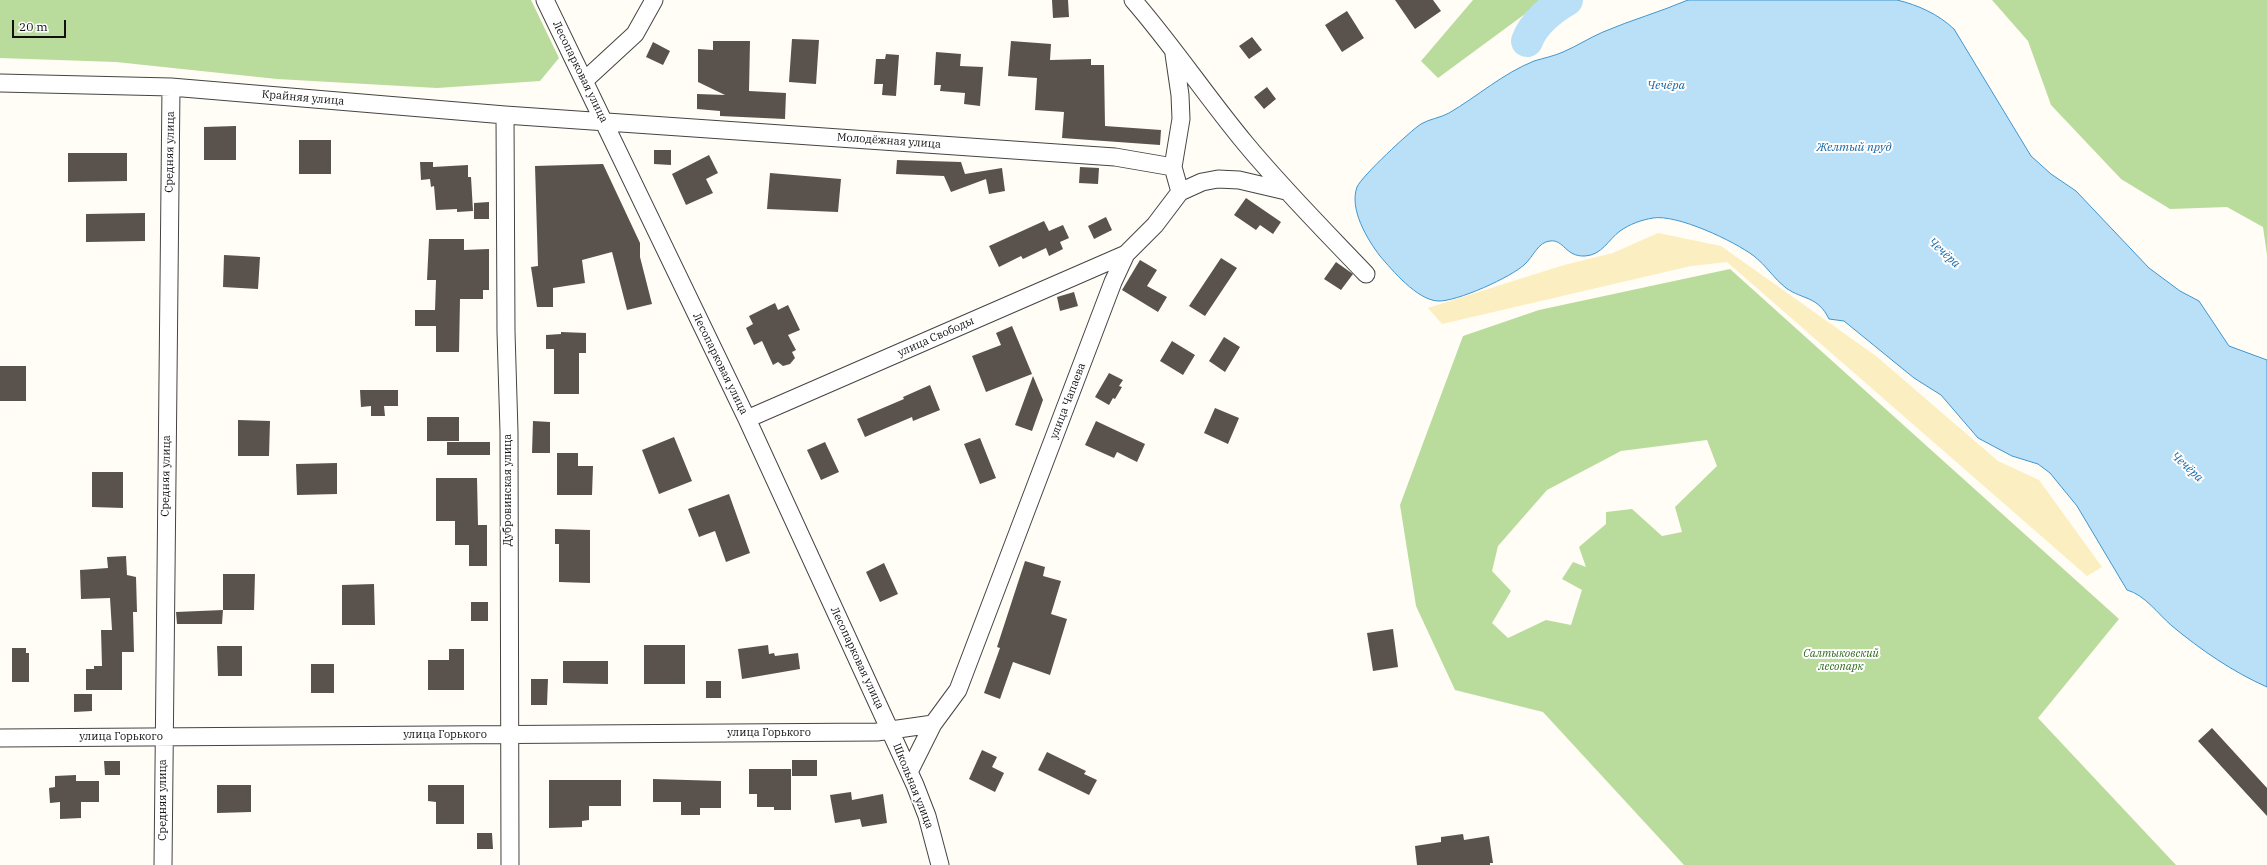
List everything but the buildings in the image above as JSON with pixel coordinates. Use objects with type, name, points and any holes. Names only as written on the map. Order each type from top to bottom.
[{"type":"street","name":"Лесопарковая улица","points":[[545,0],[747,419],[890,732]]},
{"type":"street","points":[[584,81],[635,34],[654,0]]},
{"type":"street","points":[[1133,0],[1244,142],[1286,191],[1366,274]]},
{"type":"street","points":[[1173,50],[1179,83],[1181,119],[1173,167],[1180,192]]},
{"type":"street","name":"Крайняя улица","points":[[0,83],[171,87],[505,116],[605,122]]},
{"type":"street","name":"Средняя улица","points":[[163,865],[163,737],[171,87]]},
{"type":"street","name":"Дубровинская улица","points":[[505,116],[510,865]]},
{"type":"street","name":"Молодёжная улица","points":[[605,122],[1115,157],[1173,167]]},
{"type":"street","name":"улица Чапаева","points":[[909,772],[933,724],[958,690],[1113,282],[1126,254],[1155,225],[1180,192],[1202,182],[1218,179],[1239,180],[1286,191]]},
{"type":"street","name":"улица Свободы","points":[[747,419],[1126,254]]},
{"type":"street","points":[[890,732],[933,724]]},
{"type":"street","name":"улица Горького","points":[[0,738],[890,732]]},
{"type":"street","name":"Школьная улица","points":[[890,732],[909,772],[927,816],[940,865]]},
{"type":"green space","points":[[0,0],[531,0],[559,58],[540,81],[437,88],[277,79],[116,62],[0,58]]},
{"type":"green space","points":[[1473,0],[1544,0],[1438,78],[1421,61]]},
{"type":"green space","points":[[1992,0],[2267,0],[2267,255],[2263,227],[2227,207],[2170,209],[2121,179],[2051,105],[2028,41]]},
{"type":"green space","name":"Салтыковский лесопарк","points":[[1730,269],[2119,619],[2038,718],[2176,865],[1684,865],[1543,712],[1455,690],[1416,606],[1400,505],[1463,336],[1539,310]],"holes":[[[1707,440],[1717,466],[1675,507],[1682,532],[1662,536],[1632,509],[1606,512],[1606,524],[1579,547],[1586,567],[1573,562],[1562,579],[1582,590],[1571,625],[1546,620],[1508,638],[1492,623],[1511,591],[1492,571],[1498,546],[1547,490],[1621,451]]]},
{"type":"sand","points":[[1658,233],[1721,246],[1876,356],[1998,461],[2039,480],[2102,567],[2087,576],[1727,262],[1691,266],[1442,324],[1428,308],[1564,265],[1613,253]]},
{"type":"water","name":"Желтый пруд","points":[[1688,0],[1897,0],[1920,7],[1934,15],[1954,29],[2031,156],[2051,174],[2076,191],[2149,268],[2180,291],[2199,301],[2229,346],[2267,360],[2267,687],[2242,675],[2194,644],[2172,626],[2145,600],[2134,592],[2127,590],[2077,506],[2050,473],[2038,464],[2012,456],[1978,438],[1941,395],[1914,378],[1844,321],[1829,319],[1825,312],[1815,302],[1786,288],[1754,256],[1720,236],[1676,220],[1653,218],[1636,223],[1620,231],[1600,250],[1591,255],[1578,256],[1559,243],[1550,241],[1542,244],[1525,264],[1497,282],[1470,293],[1438,301],[1422,296],[1414,290],[1398,276],[1380,256],[1365,232],[1357,214],[1355,196],[1357,187],[1376,165],[1415,128],[1424,122],[1449,113],[1522,66],[1553,56],[1598,34]]},
{"type":"waterway","name":"Чечёра","points":[[1527,41],[1538,23],[1567,0]]}]
